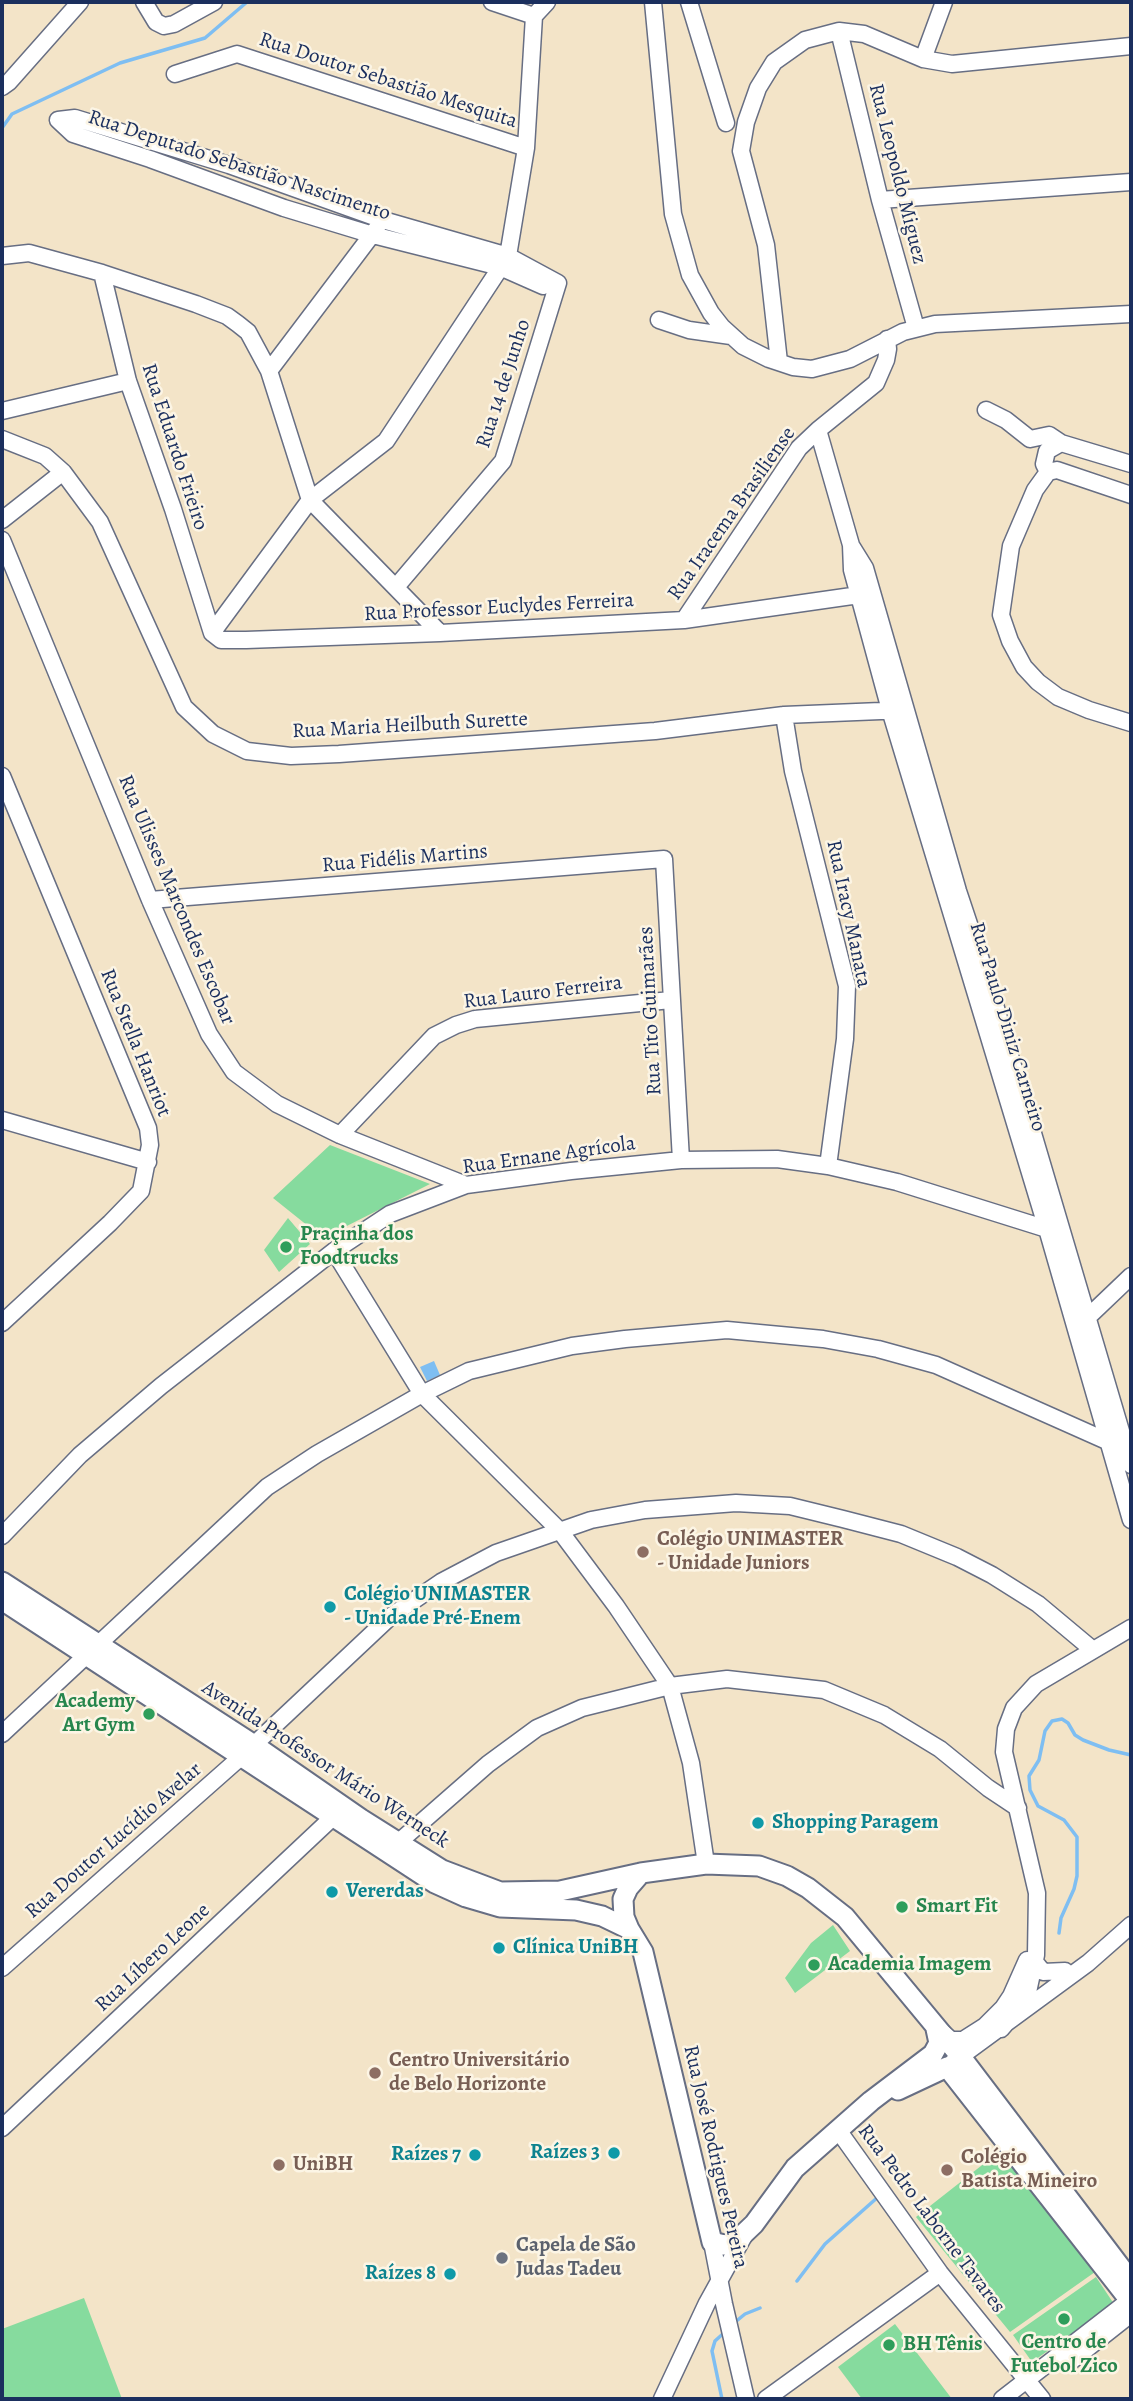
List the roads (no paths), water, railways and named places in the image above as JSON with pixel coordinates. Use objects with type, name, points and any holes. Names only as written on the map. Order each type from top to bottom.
[{"type":"main road","name":"Avenida Professor Mário Werneck","points":[[2,1582],[92,1649],[363,1828],[435,1883],[500,1907],[576,1910],[602,1916],[629,1929]]},
{"type":"main road","name":"Avenida Professor Mário Werneck","points":[[2,1600],[92,1649]]},
{"type":"main road","name":"Avenida Professor Mário Werneck","points":[[248,1751],[332,1818],[336,1833],[341,1838],[363,1828],[400,1841],[442,1870],[500,1892],[560,1891],[641,1873],[706,1864],[758,1866],[808,1888],[845,1917],[936,2029],[954,2062],[1131,2299]]},
{"type":"main road","name":"Rua José Rodrigues Pereira","points":[[641,1873],[628,1888],[623,1899],[624,1917],[643,1952],[712,2242]]},
{"type":"main road","points":[[712,2242],[729,2245],[750,2228],[795,2168],[871,2101],[933,2054],[939,2043],[936,2029]]},
{"type":"main road","points":[[871,2101],[954,2062]]},
{"type":"street","points":[[2,87],[80,2]]},
{"type":"street","points":[[144,2],[156,22],[164,26],[174,24],[214,2]]},
{"type":"street","points":[[492,2],[534,16]]},
{"type":"street","points":[[212,633],[310,500],[386,442],[504,261],[526,148],[534,16],[547,2]]},
{"type":"street","points":[[653,2],[673,214],[690,275],[711,313],[731,336],[743,345],[779,362],[812,369],[850,359],[887,339],[936,324],[1131,314]]},
{"type":"street","points":[[689,2],[726,124]]},
{"type":"street","points":[[923,60],[944,2]]},
{"type":"street","points":[[779,362],[766,245],[741,151],[746,122],[758,88],[774,62],[806,40],[839,31],[864,34],[923,60],[952,64],[1131,46]]},
{"type":"street","name":"Rua Leopoldo Miguez","points":[[839,31],[880,200],[916,328]]},
{"type":"street","name":"Rua Doutor Sebastião Mesquita","points":[[175,74],[237,54],[526,148]]},
{"type":"street","name":"Rua Deputado Sebastião Nascimento","points":[[504,261],[373,234],[284,208],[73,134],[58,121],[75,118],[278,182],[504,261],[557,287]]},
{"type":"street","points":[[880,200],[1131,182]]},
{"type":"street","points":[[269,371],[383,220]]},
{"type":"street","points":[[2,256],[29,253],[102,273],[197,303],[227,316],[248,332],[269,371],[310,500],[440,633]]},
{"type":"street","name":"Rua Eduardo Frieiro","points":[[102,273],[128,382],[173,509],[212,633]]},
{"type":"street","name":"Rua 14 de Junho","points":[[396,587],[503,461],[557,287]]},
{"type":"street","points":[[659,320],[689,330],[731,336]]},
{"type":"street","name":"Rua Iracema Brasiliense","points":[[684,620],[799,448],[876,383],[886,360],[887,339]]},
{"type":"street","points":[[2,411],[128,382]]},
{"type":"street","points":[[986,410],[1006,420],[1030,439],[1033,454],[1052,469],[1131,495]]},
{"type":"street","name":"Rua Paulo Diniz Carneiro","points":[[818,430],[850,545],[852,570],[865,594],[1131,1520]]},
{"type":"street","points":[[1030,439],[1049,435],[1061,443],[1131,464]]},
{"type":"street","name":"Rua Maria Heilbuth Surette","points":[[2,439],[46,456],[62,472],[100,522],[184,707],[213,734],[247,751],[292,755],[338,754],[655,730],[784,715],[897,710]]},
{"type":"street","points":[[1052,469],[1047,451],[1061,443]]},
{"type":"street","points":[[1052,469],[1040,479],[1012,546],[1001,615],[1010,642],[1024,667],[1038,682],[1058,697],[1131,723]]},
{"type":"street","points":[[2,520],[62,472]]},
{"type":"street","name":"Rua Ulisses Marcondes Escobar","points":[[2,540],[150,901],[209,1034],[234,1072],[277,1104],[340,1135],[466,1185]]},
{"type":"street","name":"Rua Professor Euclydes Ferreira","points":[[212,633],[221,640],[440,633],[684,620],[865,594]]},
{"type":"street","name":"Rua Iracy Manata","points":[[784,715],[793,771],[847,986],[845,1039],[828,1166]]},
{"type":"street","name":"Rua Stella Hanriot","points":[[2,776],[148,1128],[150,1145],[141,1191],[2,1323]]},
{"type":"street","name":"Rua Fidélis Martins","points":[[150,901],[664,859]]},
{"type":"street","name":"Rua Tito Guimarães","points":[[664,859],[681,1160]]},
{"type":"street","name":"Rua Paulo Diniz Carneiro","points":[[951,893],[988,981],[1131,1465]]},
{"type":"street","name":"Rua Lauro Ferreira","points":[[340,1135],[434,1036],[456,1025],[475,1019],[671,1000]]},
{"type":"street","points":[[2,1120],[148,1162]]},
{"type":"street","name":"Rua Ernane Agrícola","points":[[2,1536],[80,1455],[334,1251],[390,1214],[466,1185],[681,1160],[777,1159],[828,1166],[897,1182],[1047,1229]]},
{"type":"street","points":[[334,1251],[422,1394],[560,1531],[616,1606],[670,1686],[691,1763],[706,1864]]},
{"type":"street","points":[[1073,1324],[1088,1317],[1131,1276]]},
{"type":"street","points":[[2,1734],[267,1487],[317,1454],[422,1394],[469,1371],[572,1346],[625,1339],[727,1331],[823,1339],[878,1349],[936,1365],[1109,1441]]},
{"type":"street","name":"Rua Doutor Lucídio Avelar","points":[[2,1968],[248,1751],[391,1616],[441,1582],[496,1553],[591,1520],[645,1510],[736,1503],[790,1506],[901,1534],[992,1575],[1038,1604],[1093,1650]]},
{"type":"street","points":[[1001,2029],[1024,2002],[1028,1992],[1035,1962],[1037,1893],[1004,1752],[1006,1729],[1014,1707],[1036,1684],[1131,1628]]},
{"type":"street","points":[[400,1841],[488,1764],[537,1728],[582,1708],[670,1686],[727,1679],[824,1690],[884,1715],[940,1749],[1017,1808]]},
{"type":"street","points":[[988,1788],[998,1789],[1010,1780]]},
{"type":"street","name":"Rua Líbero Leone","points":[[2,2128],[332,1818]]},
{"type":"street","points":[[954,2062],[1088,1963],[1131,1925]]},
{"type":"street","points":[[1003,2008],[1018,1982],[1036,1938]]},
{"type":"street","points":[[1035,1962],[1043,1972],[1065,1971]]},
{"type":"street","points":[[936,2029],[951,2040],[963,2040],[1028,1992],[1065,1971],[1088,1963]]},
{"type":"street","name":"Rua Pedro Laborne Tavares","points":[[838,2130],[940,2273],[1035,2389]]},
{"type":"street","points":[[662,2399],[719,2281],[750,2228]]},
{"type":"street","points":[[728,2320],[750,2228]]},
{"type":"street","name":"Rua José Rodrigues Pereira","points":[[712,2242],[746,2399]]},
{"type":"street","points":[[766,2399],[940,2273]]},
{"type":"street","points":[[1020,2399],[1035,2389],[1131,2299]]},
{"type":"street","points":[[1002,2399],[1035,2389]]},
{"type":"water","points":[[434,1361],[440,1375],[427,1381],[420,1367]]},
{"type":"waterway","points":[[2,128],[12,114],[120,63],[205,38],[247,2]]},
{"type":"waterway","points":[[1059,1933],[1061,1918],[1077,1876],[1077,1837],[1064,1820],[1038,1806],[1030,1790],[1029,1776],[1039,1760],[1045,1731],[1052,1721],[1062,1719],[1068,1723],[1075,1735],[1083,1740],[1131,1755]]},
{"type":"waterway","points":[[797,2281],[825,2244],[878,2197]]},
{"type":"waterway","points":[[734,2323],[745,2314],[760,2308]]},
{"type":"waterway","points":[[722,2399],[712,2351],[715,2341],[726,2331]]},
{"type":"place","name":"Praçinha dos Foodtrucks","points":[[286,1247]]},
{"type":"place","name":"Colégio UNIMASTER - Unidade Juniors","points":[[643,1552]]},
{"type":"place","name":"Colégio UNIMASTER - Unidade Pré-Enem","points":[[330,1607]]},
{"type":"place","name":"Academy Art Gym","points":[[149,1714]]},
{"type":"place","name":"Shopping Paragem","points":[[758,1823]]},
{"type":"place","name":"Vererdas","points":[[332,1892]]},
{"type":"place","name":"Smart Fit","points":[[902,1907]]},
{"type":"place","name":"Clínica UniBH","points":[[499,1948]]},
{"type":"place","name":"Academia Imagem","points":[[814,1965]]},
{"type":"place","name":"Centro Universitário de Belo Horizonte","points":[[375,2073]]},
{"type":"place","name":"Raízes 3","points":[[614,2153]]},
{"type":"place","name":"Raízes 7","points":[[475,2155]]},
{"type":"place","name":"UniBH","points":[[279,2165]]},
{"type":"place","name":"Colégio Batista Mineiro","points":[[947,2170]]},
{"type":"place","name":"Capela de São Judas Tadeu","points":[[502,2258]]},
{"type":"place","name":"Raízes 8","points":[[450,2274]]},
{"type":"place","name":"Centro de Futebol Zico","points":[[1064,2319]]},
{"type":"place","name":"BH Tênis","points":[[889,2345]]}]
